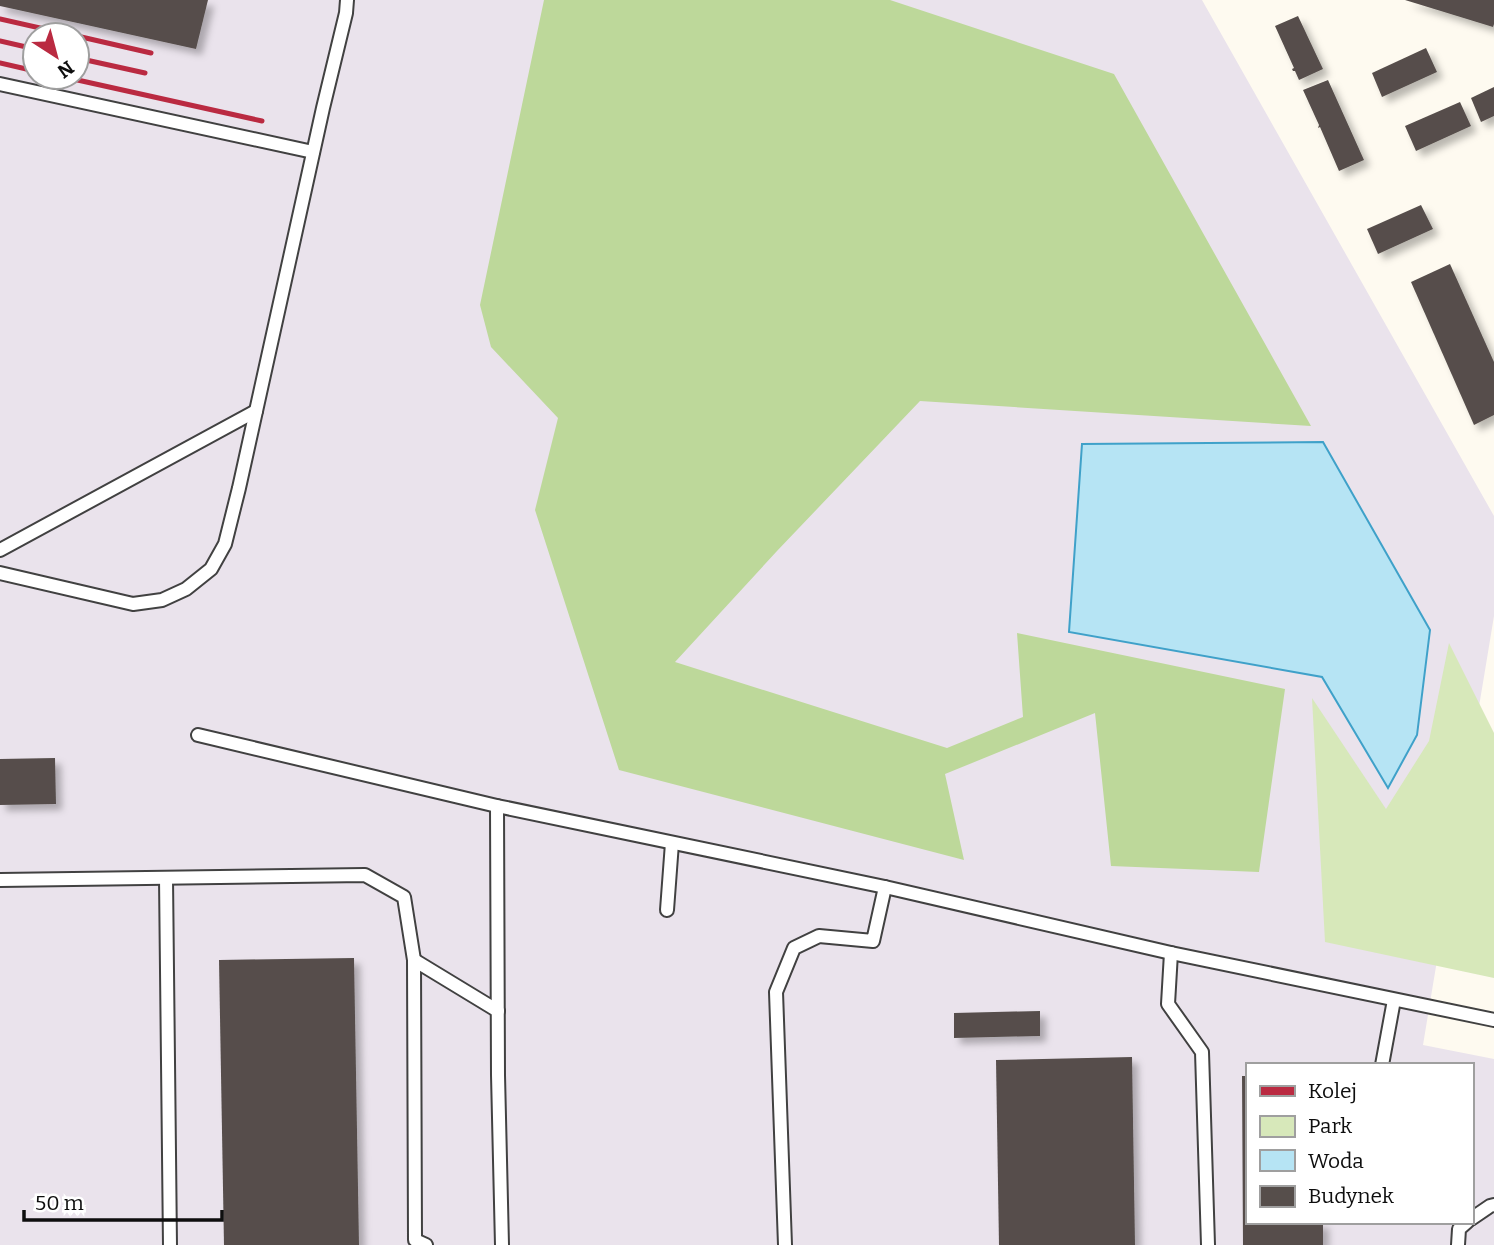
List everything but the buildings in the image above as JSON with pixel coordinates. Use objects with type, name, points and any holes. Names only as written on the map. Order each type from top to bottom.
[{"type":"lane","points":[[0,573],[133,604],[162,600],[186,589],[211,569],[225,544],[239,488],[347,0]]},
{"type":"lane","points":[[0,83],[313,152]]},
{"type":"lane","points":[[0,550],[256,411]]},
{"type":"lane","points":[[198,735],[497,806],[885,887],[1171,953],[1494,1020]]},
{"type":"lane","points":[[497,806],[502,1245]]},
{"type":"lane","points":[[667,910],[672,843]]},
{"type":"lane","points":[[0,880],[365,874],[404,897],[414,960],[415,1240],[426,1245]]},
{"type":"lane","points":[[166,878],[170,1245]]},
{"type":"lane","points":[[785,1245],[776,992],[794,948],[819,936],[873,941],[885,887]]},
{"type":"lane","points":[[1171,953],[1168,1004],[1202,1052],[1208,1245]]},
{"type":"lane","points":[[414,960],[498,1011]]},
{"type":"lane","points":[[1382,1063],[1394,1000]]},
{"type":"lane","points":[[1473,1218],[1494,1205]]},
{"type":"lane","points":[[1458,1245],[1459,1228],[1465,1224]]},
{"type":"shaded area","points":[[0,0],[1202,0],[1494,516],[1494,616],[1423,1045],[1494,1059],[1494,1245],[0,1245]]},
{"type":"green space","points":[[544,0],[890,0],[1114,74],[1311,426],[920,401],[675,662],[947,748],[1023,717],[1017,633],[1285,689],[1259,872],[1111,866],[1095,713],[945,774],[964,860],[619,770],[535,510],[558,418],[491,347],[480,305]]},
{"type":"green space","points":[[1449,643],[1494,733],[1494,978],[1325,942],[1312,698],[1386,809],[1429,741]]},
{"type":"water","points":[[1323,442],[1430,630],[1417,735],[1388,788],[1322,677],[1069,632],[1082,444]]},
{"type":"railway","points":[[0,19],[21,24]]},
{"type":"railway","points":[[91,39],[151,53]]},
{"type":"railway","points":[[0,41],[21,46]]},
{"type":"railway","points":[[91,61],[145,73]]},
{"type":"railway","points":[[0,63],[21,68]]},
{"type":"railway","points":[[91,83],[262,121]]}]
